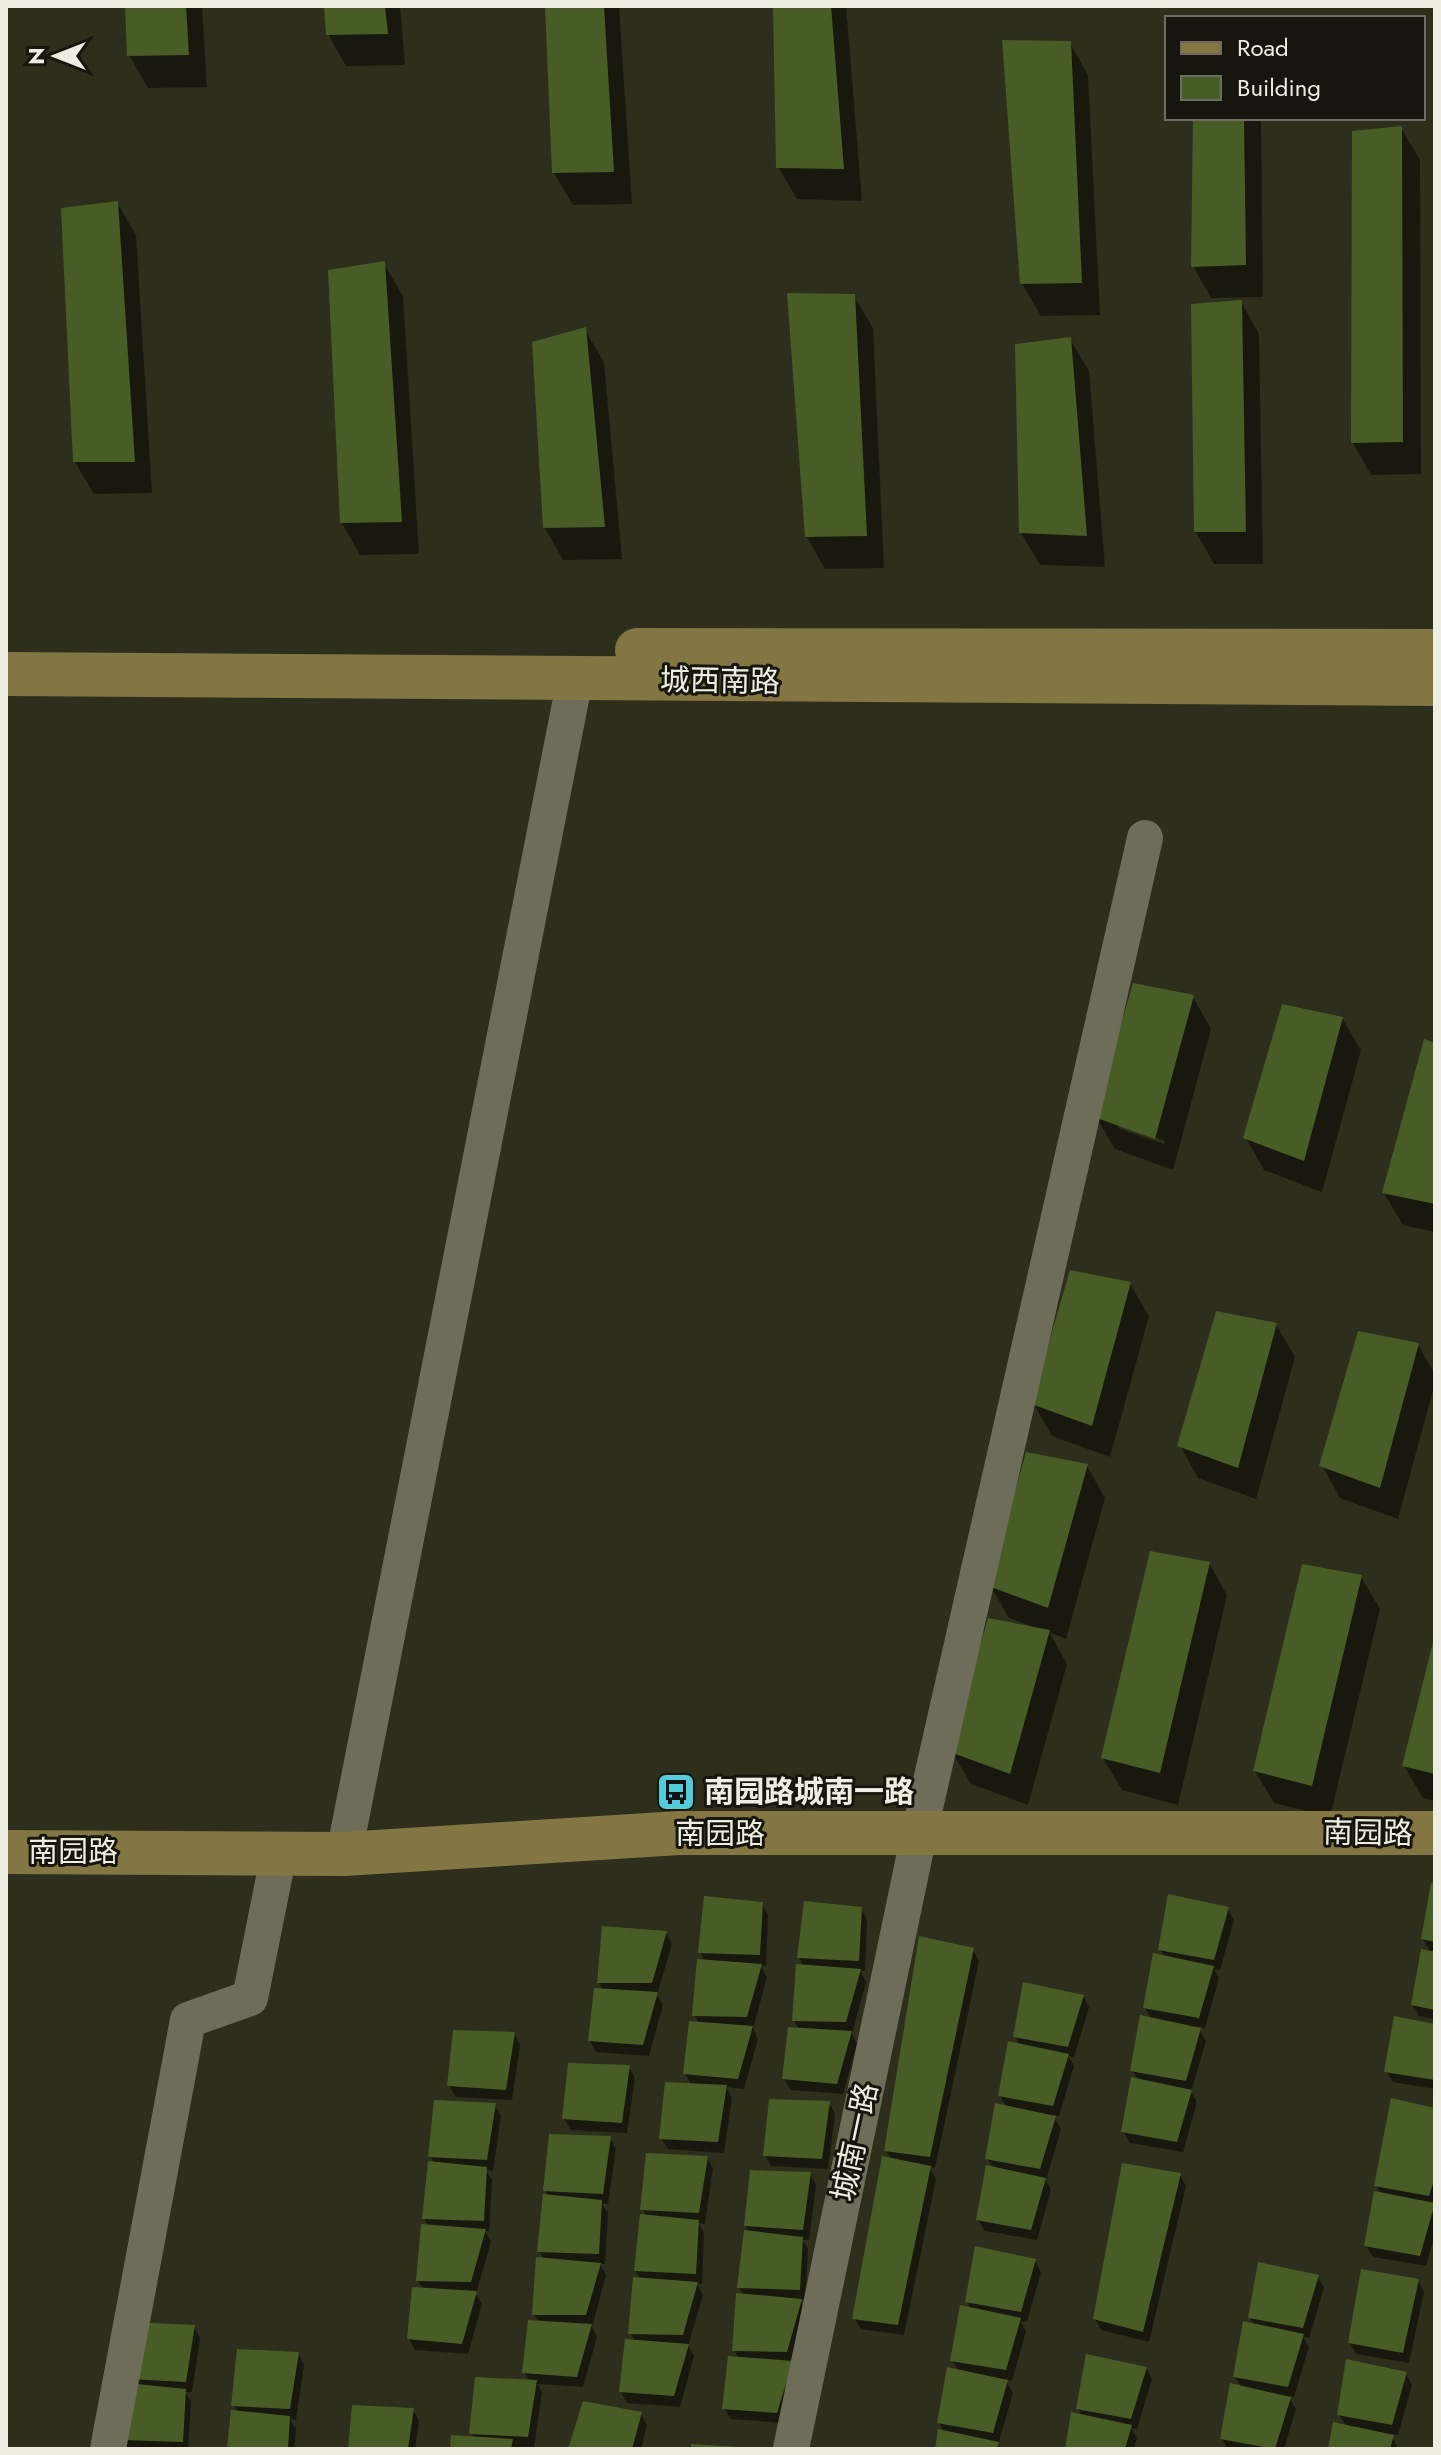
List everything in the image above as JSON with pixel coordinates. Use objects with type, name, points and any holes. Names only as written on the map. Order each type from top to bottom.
[{"type":"main road","name":"城西南路","points":[[6,646],[1435,651]]},
{"type":"main road","name":"城西南路","points":[[6,674],[1435,684]]},
{"type":"main road","name":"南园路","points":[[6,1852],[344,1854],[679,1833],[1435,1833]]},
{"type":"street","points":[[344,1854],[575,679]]},
{"type":"street","name":"城南一路","points":[[791,2449],[919,1834],[1145,838]]},
{"type":"street","points":[[108,2449],[188,2020],[250,1998],[279,1853]]},
{"type":"building","points":[[125,6],[186,6],[189,55],[127,56]]},
{"type":"building","points":[[324,6],[385,6],[388,34],[326,35]]},
{"type":"building","points":[[545,6],[604,6],[614,172],[552,173]]},
{"type":"building","points":[[773,6],[831,6],[844,169],[776,168]]},
{"type":"building","points":[[1002,40],[1071,41],[1082,283],[1020,284]]},
{"type":"building","points":[[1193,120],[1244,120],[1246,265],[1191,267]]},
{"type":"building","points":[[1402,126],[1403,442],[1351,443],[1352,131]]},
{"type":"building","points":[[118,201],[135,462],[73,462],[61,208]]},
{"type":"building","points":[[385,261],[402,522],[340,523],[328,270]]},
{"type":"building","points":[[787,293],[855,294],[867,536],[805,537]]},
{"type":"building","points":[[1242,300],[1246,532],[1194,532],[1191,304]]},
{"type":"building","points":[[586,327],[605,527],[543,528],[532,342]]},
{"type":"building","points":[[1071,337],[1087,536],[1019,533],[1015,344]]},
{"type":"building","points":[[1133,983],[1194,995],[1155,1139],[1094,1117]]},
{"type":"building","points":[[1282,1004],[1343,1017],[1304,1161],[1243,1138]]},
{"type":"building","points":[[1424,1039],[1435,1043],[1435,1204],[1382,1193]]},
{"type":"building","points":[[1070,1270],[1131,1282],[1092,1426],[1031,1404]]},
{"type":"building","points":[[1216,1311],[1277,1323],[1238,1468],[1177,1446]]},
{"type":"building","points":[[1358,1331],[1419,1343],[1380,1488],[1319,1466]]},
{"type":"building","points":[[1026,1452],[1088,1464],[1048,1608],[988,1586]]},
{"type":"building","points":[[1150,1551],[1210,1562],[1160,1773],[1101,1758]]},
{"type":"building","points":[[1302,1564],[1362,1575],[1312,1786],[1253,1771]]},
{"type":"building","points":[[988,1618],[1050,1630],[1010,1774],[950,1752]]},
{"type":"building","points":[[1435,1634],[1435,1774],[1402,1766]]},
{"type":"building","points":[[1431,1883],[1435,1884],[1435,1942],[1421,1939]]},
{"type":"building","points":[[1168,1894],[1229,1907],[1214,1960],[1158,1950]]},
{"type":"building","points":[[704,1896],[763,1902],[760,1955],[698,1953]]},
{"type":"building","points":[[804,1901],[862,1907],[859,1961],[797,1958]]},
{"type":"building","points":[[602,1926],[667,1931],[652,1983],[597,1983]]},
{"type":"building","points":[[919,1936],[974,1948],[930,2157],[884,2151]]},
{"type":"building","points":[[1421,1949],[1435,1952],[1435,2010],[1411,2005]]},
{"type":"building","points":[[1153,1953],[1214,1966],[1199,2018],[1143,2008]]},
{"type":"building","points":[[697,1959],[762,1964],[747,2017],[692,2016]]},
{"type":"building","points":[[796,1964],[861,1969],[846,2022],[792,2021]]},
{"type":"building","points":[[1023,1982],[1084,1995],[1068,2047],[1013,2037]]},
{"type":"building","points":[[594,1988],[658,1992],[643,2045],[588,2041]]},
{"type":"building","points":[[1140,2015],[1201,2028],[1186,2081],[1130,2071]]},
{"type":"building","points":[[1394,2016],[1435,2024],[1435,2080],[1384,2072]]},
{"type":"building","points":[[689,2021],[753,2026],[738,2079],[683,2074]]},
{"type":"building","points":[[788,2027],[852,2031],[837,2084],[782,2079]]},
{"type":"building","points":[[453,2030],[515,2032],[506,2090],[447,2086]]},
{"type":"building","points":[[1008,2041],[1069,2054],[1053,2106],[998,2096]]},
{"type":"building","points":[[568,2063],[630,2065],[622,2123],[562,2119]]},
{"type":"building","points":[[1131,2077],[1192,2090],[1177,2142],[1121,2132]]},
{"type":"building","points":[[665,2082],[727,2085],[718,2142],[659,2139]]},
{"type":"building","points":[[1391,2098],[1435,2108],[1435,2177],[1429,2196],[1374,2186]]},
{"type":"building","points":[[769,2099],[830,2101],[822,2159],[763,2156]]},
{"type":"building","points":[[434,2100],[496,2103],[487,2160],[428,2157]]},
{"type":"building","points":[[995,2103],[1056,2116],[1040,2169],[985,2159]]},
{"type":"building","points":[[549,2134],[611,2136],[603,2194],[543,2191]]},
{"type":"building","points":[[646,2153],[708,2156],[699,2213],[640,2210]]},
{"type":"building","points":[[882,2156],[931,2166],[898,2325],[852,2319]]},
{"type":"building","points":[[428,2161],[487,2167],[484,2221],[422,2219]]},
{"type":"building","points":[[1122,2163],[1181,2173],[1143,2332],[1093,2319]]},
{"type":"building","points":[[986,2165],[1046,2178],[1031,2230],[976,2220]]},
{"type":"building","points":[[750,2170],[811,2172],[803,2230],[744,2226]]},
{"type":"building","points":[[1374,2191],[1435,2203],[1420,2256],[1364,2246]]},
{"type":"building","points":[[543,2194],[602,2200],[599,2254],[537,2252]]},
{"type":"building","points":[[640,2214],[699,2220],[696,2274],[634,2271]]},
{"type":"building","points":[[421,2224],[486,2229],[471,2282],[416,2281]]},
{"type":"building","points":[[744,2230],[803,2237],[800,2290],[737,2288]]},
{"type":"building","points":[[975,2246],[1036,2259],[1021,2312],[965,2302]]},
{"type":"building","points":[[536,2257],[601,2263],[586,2315],[532,2315]]},
{"type":"building","points":[[1258,2262],[1319,2275],[1303,2328],[1248,2318]]},
{"type":"building","points":[[1361,2269],[1419,2279],[1403,2353],[1348,2343]]},
{"type":"building","points":[[633,2277],[698,2282],[683,2335],[628,2334]]},
{"type":"building","points":[[412,2287],[477,2291],[462,2344],[407,2339]]},
{"type":"building","points":[[736,2293],[802,2299],[787,2352],[732,2351]]},
{"type":"building","points":[[960,2305],[1021,2318],[1006,2370],[950,2361]]},
{"type":"building","points":[[528,2320],[592,2324],[577,2377],[522,2373]]},
{"type":"building","points":[[1243,2321],[1304,2334],[1288,2387],[1233,2377]]},
{"type":"building","points":[[133,2322],[195,2325],[186,2382],[127,2379]]},
{"type":"building","points":[[625,2339],[689,2344],[674,2396],[619,2392]]},
{"type":"building","points":[[237,2349],[299,2352],[290,2409],[231,2406]]},
{"type":"building","points":[[1086,2354],[1147,2367],[1131,2419],[1076,2409]]},
{"type":"building","points":[[728,2356],[793,2361],[777,2413],[722,2409]]},
{"type":"building","points":[[1346,2359],[1407,2372],[1392,2425],[1337,2415]]},
{"type":"building","points":[[947,2367],[1008,2380],[993,2433],[937,2423]]},
{"type":"building","points":[[475,2377],[537,2380],[528,2437],[469,2434]]},
{"type":"building","points":[[127,2383],[186,2389],[183,2442],[121,2440]]},
{"type":"building","points":[[1230,2383],[1291,2397],[1275,2449],[1220,2439]]},
{"type":"building","points":[[583,2401],[642,2412],[632,2449],[568,2449]]},
{"type":"building","points":[[352,2405],[414,2408],[408,2449],[348,2449]]},
{"type":"building","points":[[231,2410],[290,2416],[288,2449],[227,2449]]},
{"type":"building","points":[[1071,2412],[1132,2425],[1125,2449],[1065,2449]]},
{"type":"building","points":[[1333,2422],[1394,2435],[1390,2449],[1328,2449]]},
{"type":"building","points":[[938,2429],[999,2442],[997,2449],[935,2449]]},
{"type":"building","points":[[451,2435],[513,2439],[511,2449],[450,2449]]},
{"type":"building","points":[[691,2444],[741,2447],[741,2449],[691,2449]]},
{"type":"place","name":"南园路城南一路","points":[[676,1792]]}]
